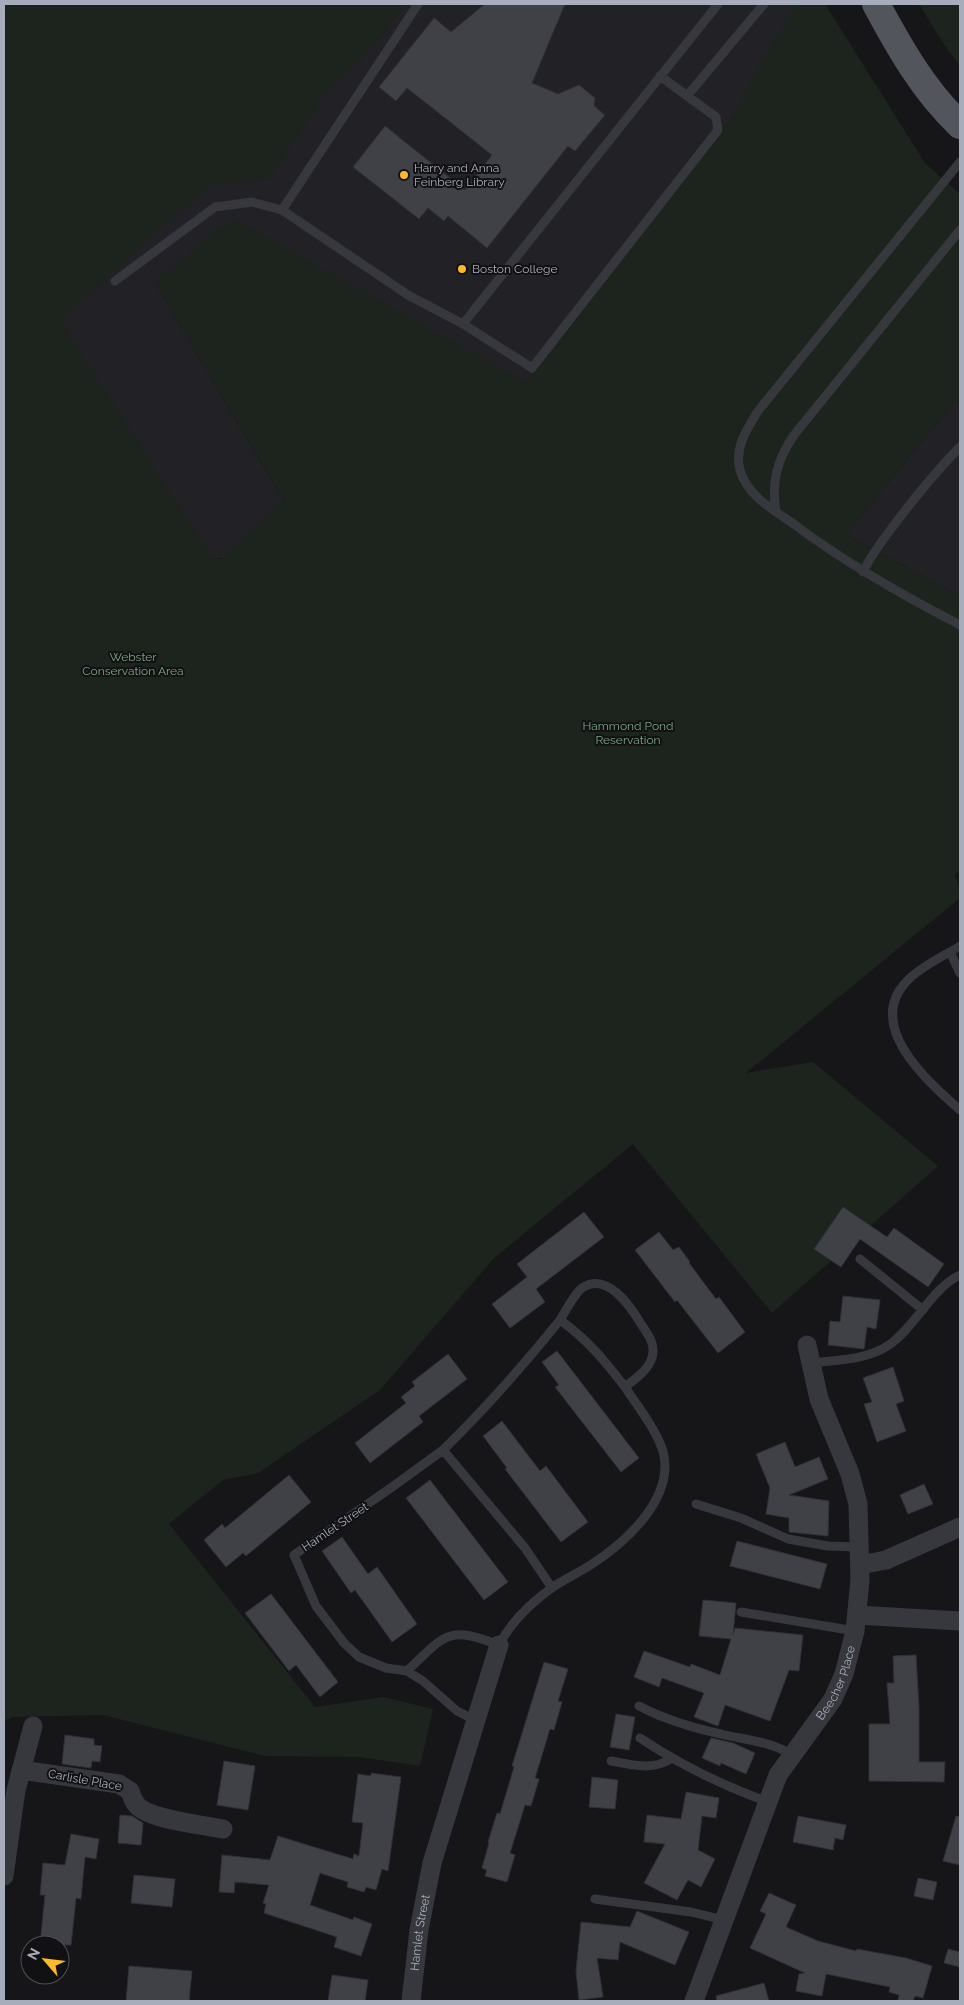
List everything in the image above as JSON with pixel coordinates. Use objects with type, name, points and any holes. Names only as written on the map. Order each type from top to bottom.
[{"type":"main road","points":[[876,4],[920,78],[960,125]]},
{"type":"street","name":"Beecher Place","points":[[694,2001],[778,1775],[819,1720],[839,1687],[849,1659],[856,1623],[860,1556],[859,1521],[855,1488],[819,1399],[807,1345]]},
{"type":"street","points":[[860,1556],[886,1560],[960,1527]]},
{"type":"street","points":[[856,1623],[960,1621]]},
{"type":"street","name":"Hamlet Street","points":[[411,2001],[419,1930],[428,1880],[437,1845],[499,1645]]},
{"type":"street","points":[[4,1876],[16,1790],[33,1726]]},
{"type":"street","name":"Carlisle Place","points":[[21,1770],[119,1784],[130,1791],[133,1800],[140,1808],[158,1816],[223,1829]]},
{"type":"lane","points":[[282,210],[418,4]]},
{"type":"lane","points":[[463,324],[718,4]]},
{"type":"lane","points":[[687,96],[764,4]]},
{"type":"lane","points":[[115,280],[215,207],[252,202],[282,210],[408,295],[463,324],[532,368],[718,130],[716,117],[660,76]]},
{"type":"lane","points":[[960,162],[758,411],[748,427],[737,456],[740,471],[746,485],[754,495],[776,512],[826,549],[862,572],[960,625]]},
{"type":"lane","points":[[776,512],[773,496],[774,480],[778,464],[794,435],[960,230]]},
{"type":"lane","points":[[862,572],[878,546],[902,515],[936,472],[960,448]]},
{"type":"lane","points":[[960,946],[919,971],[902,987],[897,995],[893,1019],[900,1046],[910,1061],[960,1110]]},
{"type":"lane","points":[[950,952],[960,973]]},
{"type":"lane","points":[[860,1259],[924,1310]]},
{"type":"lane","points":[[810,1364],[875,1353],[898,1338],[946,1285],[960,1275]]},
{"type":"lane","name":"Hamlet Street","points":[[475,1720],[457,1711],[423,1681],[407,1671],[386,1668],[359,1657],[344,1643],[316,1606],[294,1555],[396,1485],[443,1450],[485,1409],[522,1367],[560,1320],[582,1288],[593,1285],[605,1286],[618,1293],[632,1309],[651,1340],[653,1352],[644,1371],[625,1387]]},
{"type":"lane","name":"Hamlet Street","points":[[499,1645],[506,1630],[552,1588],[594,1563],[629,1534],[652,1508],[666,1477],[664,1455],[652,1430],[625,1387],[599,1353],[578,1333],[560,1320]]},
{"type":"lane","points":[[443,1450],[525,1548],[552,1588]]},
{"type":"lane","points":[[696,1504],[740,1518],[788,1539],[828,1546],[860,1556]]},
{"type":"lane","points":[[741,1612],[856,1623]]},
{"type":"lane","points":[[407,1671],[435,1644],[457,1634],[468,1634],[499,1645]]},
{"type":"lane","points":[[640,1706],[662,1717],[709,1731],[777,1746],[792,1755]]},
{"type":"lane","points":[[640,1738],[673,1758],[744,1793],[768,1802]]},
{"type":"lane","points":[[611,1761],[637,1766],[654,1766],[673,1758]]},
{"type":"lane","points":[[595,1899],[691,1912],[724,1920]]},
{"type":"shaded area","name":"Boston College","points":[[404,4],[812,4],[815,9],[519,394],[215,231],[156,285],[295,520],[224,558],[212,558],[4,295],[305,108],[327,91],[365,54],[383,34]]},
{"type":"shaded area","points":[[960,401],[960,595],[845,535],[952,405]]},
{"type":"green space","name":"Hammond Pond Reservation","points":[[4,4],[404,4],[383,34],[326,92],[269,180],[210,184],[60,320],[212,558],[221,559],[284,501],[156,285],[157,281],[215,231],[234,219],[527,383],[733,116],[754,74],[796,6],[795,4],[825,4],[925,163],[960,194],[960,401],[952,405],[845,535],[960,595],[960,871],[955,874],[960,898],[746,1073],[813,1062],[938,1166],[772,1313],[633,1144],[494,1258],[380,1390],[258,1473],[223,1480],[169,1524],[315,1707],[383,1697],[433,1709],[420,1766],[359,1757],[265,1756],[103,1715],[11,1717],[4,1720]]},
{"type":"green space","points":[[919,4],[960,4],[960,66],[945,46]]},
{"type":"building","name":"Boston College","points":[[485,4],[565,4],[532,83],[558,94],[579,85],[595,98],[594,106],[605,115],[575,151],[568,146],[487,248],[448,216],[444,221],[428,208],[419,219],[353,167],[385,126],[465,190],[492,155],[407,88],[396,101],[379,87],[434,18],[451,32]]},
{"type":"building","points":[[843,1207],[887,1237],[894,1228],[944,1264],[928,1287],[860,1239],[841,1267],[814,1249]]},
{"type":"building","points":[[584,1212],[604,1237],[536,1289],[545,1302],[510,1328],[492,1304],[527,1277],[517,1264]]},
{"type":"building","points":[[659,1232],[673,1250],[679,1247],[716,1299],[719,1297],[745,1332],[718,1353],[635,1250]]},
{"type":"building","points":[[843,1296],[880,1300],[876,1329],[867,1327],[864,1349],[828,1345],[830,1321],[840,1322]]},
{"type":"building","points":[[557,1351],[639,1458],[621,1472],[555,1387],[559,1385],[542,1362]]},
{"type":"building","points":[[448,1354],[467,1379],[419,1416],[423,1422],[370,1463],[355,1443],[406,1403],[401,1397],[415,1386],[412,1382]]},
{"type":"building","points":[[893,1367],[904,1401],[896,1404],[906,1431],[877,1442],[864,1404],[872,1402],[863,1378]]},
{"type":"building","points":[[502,1421],[540,1471],[546,1466],[588,1522],[561,1542],[505,1469],[507,1468],[483,1436]]},
{"type":"building","points":[[785,1442],[795,1467],[819,1457],[828,1479],[789,1495],[829,1501],[828,1536],[789,1532],[789,1518],[766,1514],[770,1488],[756,1454]]},
{"type":"building","points":[[289,1475],[311,1502],[246,1556],[243,1553],[226,1567],[204,1540],[222,1524],[225,1528]]},
{"type":"building","points":[[430,1480],[508,1582],[484,1600],[406,1498]]},
{"type":"building","points":[[924,1484],[933,1504],[908,1514],[900,1495]]},
{"type":"building","points":[[342,1537],[368,1574],[377,1567],[417,1624],[392,1642],[355,1590],[351,1593],[322,1551]]},
{"type":"building","points":[[737,1541],[827,1564],[820,1589],[730,1566]]},
{"type":"building","points":[[271,1594],[338,1682],[320,1697],[296,1665],[289,1671],[245,1613]]},
{"type":"building","points":[[703,1600],[736,1603],[733,1635],[735,1628],[803,1635],[799,1671],[789,1670],[770,1721],[725,1705],[718,1726],[694,1717],[704,1693],[662,1678],[659,1687],[634,1677],[644,1651],[690,1667],[691,1664],[720,1675],[731,1639],[699,1636]]},
{"type":"building","points":[[916,1655],[919,1707],[919,1762],[945,1762],[944,1782],[869,1781],[869,1724],[890,1724],[887,1683],[894,1683],[893,1656]]},
{"type":"building","points":[[544,1662],[568,1669],[558,1701],[562,1702],[554,1730],[550,1729],[535,1778],[539,1779],[531,1806],[525,1805],[510,1853],[515,1855],[507,1882],[485,1876],[487,1870],[482,1868],[488,1842],[497,1813],[500,1814],[514,1767],[512,1766]]},
{"type":"building","points":[[616,1714],[635,1717],[629,1750],[610,1747]]},
{"type":"building","points":[[65,1735],[94,1739],[94,1745],[102,1746],[100,1762],[92,1761],[91,1768],[62,1764]]},
{"type":"building","points":[[711,1738],[733,1743],[755,1753],[746,1774],[721,1763],[720,1766],[702,1758]]},
{"type":"building","points":[[224,1761],[255,1766],[248,1810],[217,1805]]},
{"type":"building","points":[[371,1773],[401,1777],[388,1871],[382,1869],[376,1890],[366,1887],[364,1892],[347,1887],[348,1882],[320,1873],[310,1905],[353,1920],[354,1917],[372,1924],[361,1956],[334,1947],[337,1937],[264,1913],[266,1904],[263,1903],[269,1885],[235,1882],[234,1893],[219,1892],[222,1855],[270,1860],[278,1836],[353,1859],[354,1854],[359,1856],[363,1823],[352,1822],[358,1774],[371,1776]]},
{"type":"building","points":[[592,1777],[618,1780],[615,1809],[589,1807]]},
{"type":"building","points":[[686,1792],[719,1798],[716,1818],[702,1816],[698,1850],[715,1859],[701,1887],[688,1880],[677,1900],[644,1883],[665,1844],[644,1842],[647,1815],[681,1819]]},
{"type":"building","points":[[120,1815],[132,1816],[143,1823],[141,1845],[118,1843]]},
{"type":"building","points":[[798,1816],[846,1825],[843,1840],[835,1838],[833,1850],[793,1842]]},
{"type":"building","points":[[956,1816],[960,1817],[960,1865],[943,1861]]},
{"type":"building","points":[[71,1834],[99,1839],[96,1859],[85,1857],[81,1899],[76,1898],[71,1945],[70,1935],[41,1935],[45,1895],[40,1895],[43,1863],[65,1865]]},
{"type":"building","points":[[134,1875],[175,1879],[172,1907],[131,1903]]},
{"type":"building","points":[[918,1878],[937,1882],[933,1900],[914,1896]]},
{"type":"building","points":[[769,1893],[796,1905],[786,1927],[818,1941],[856,1951],[857,1949],[906,1958],[932,1966],[923,1998],[915,1996],[913,2001],[898,2001],[899,1995],[889,1992],[890,1987],[826,1974],[822,1996],[796,1991],[799,1974],[805,1973],[750,1948],[766,1914],[760,1911]]},
{"type":"building","points":[[637,1911],[689,1932],[675,1965],[620,1942],[618,1960],[597,1958],[603,1997],[579,2000],[576,1971],[581,1922],[630,1927]]},
{"type":"building","points":[[948,1949],[960,1952],[960,1967],[944,1963]]},
{"type":"building","points":[[129,1966],[192,1971],[189,2001],[126,2001]]},
{"type":"building","points":[[332,1975],[368,1980],[365,2001],[328,2001]]},
{"type":"building","points":[[764,1983],[769,2001],[717,2001],[716,1996]]},
{"type":"place","name":"Harry and Anna Feinberg Library","points":[[404,175]]},
{"type":"place","name":"Boston College","points":[[462,269]]},
{"type":"park label","name":"Webster Conservation Area","points":[[133,664]]}]
